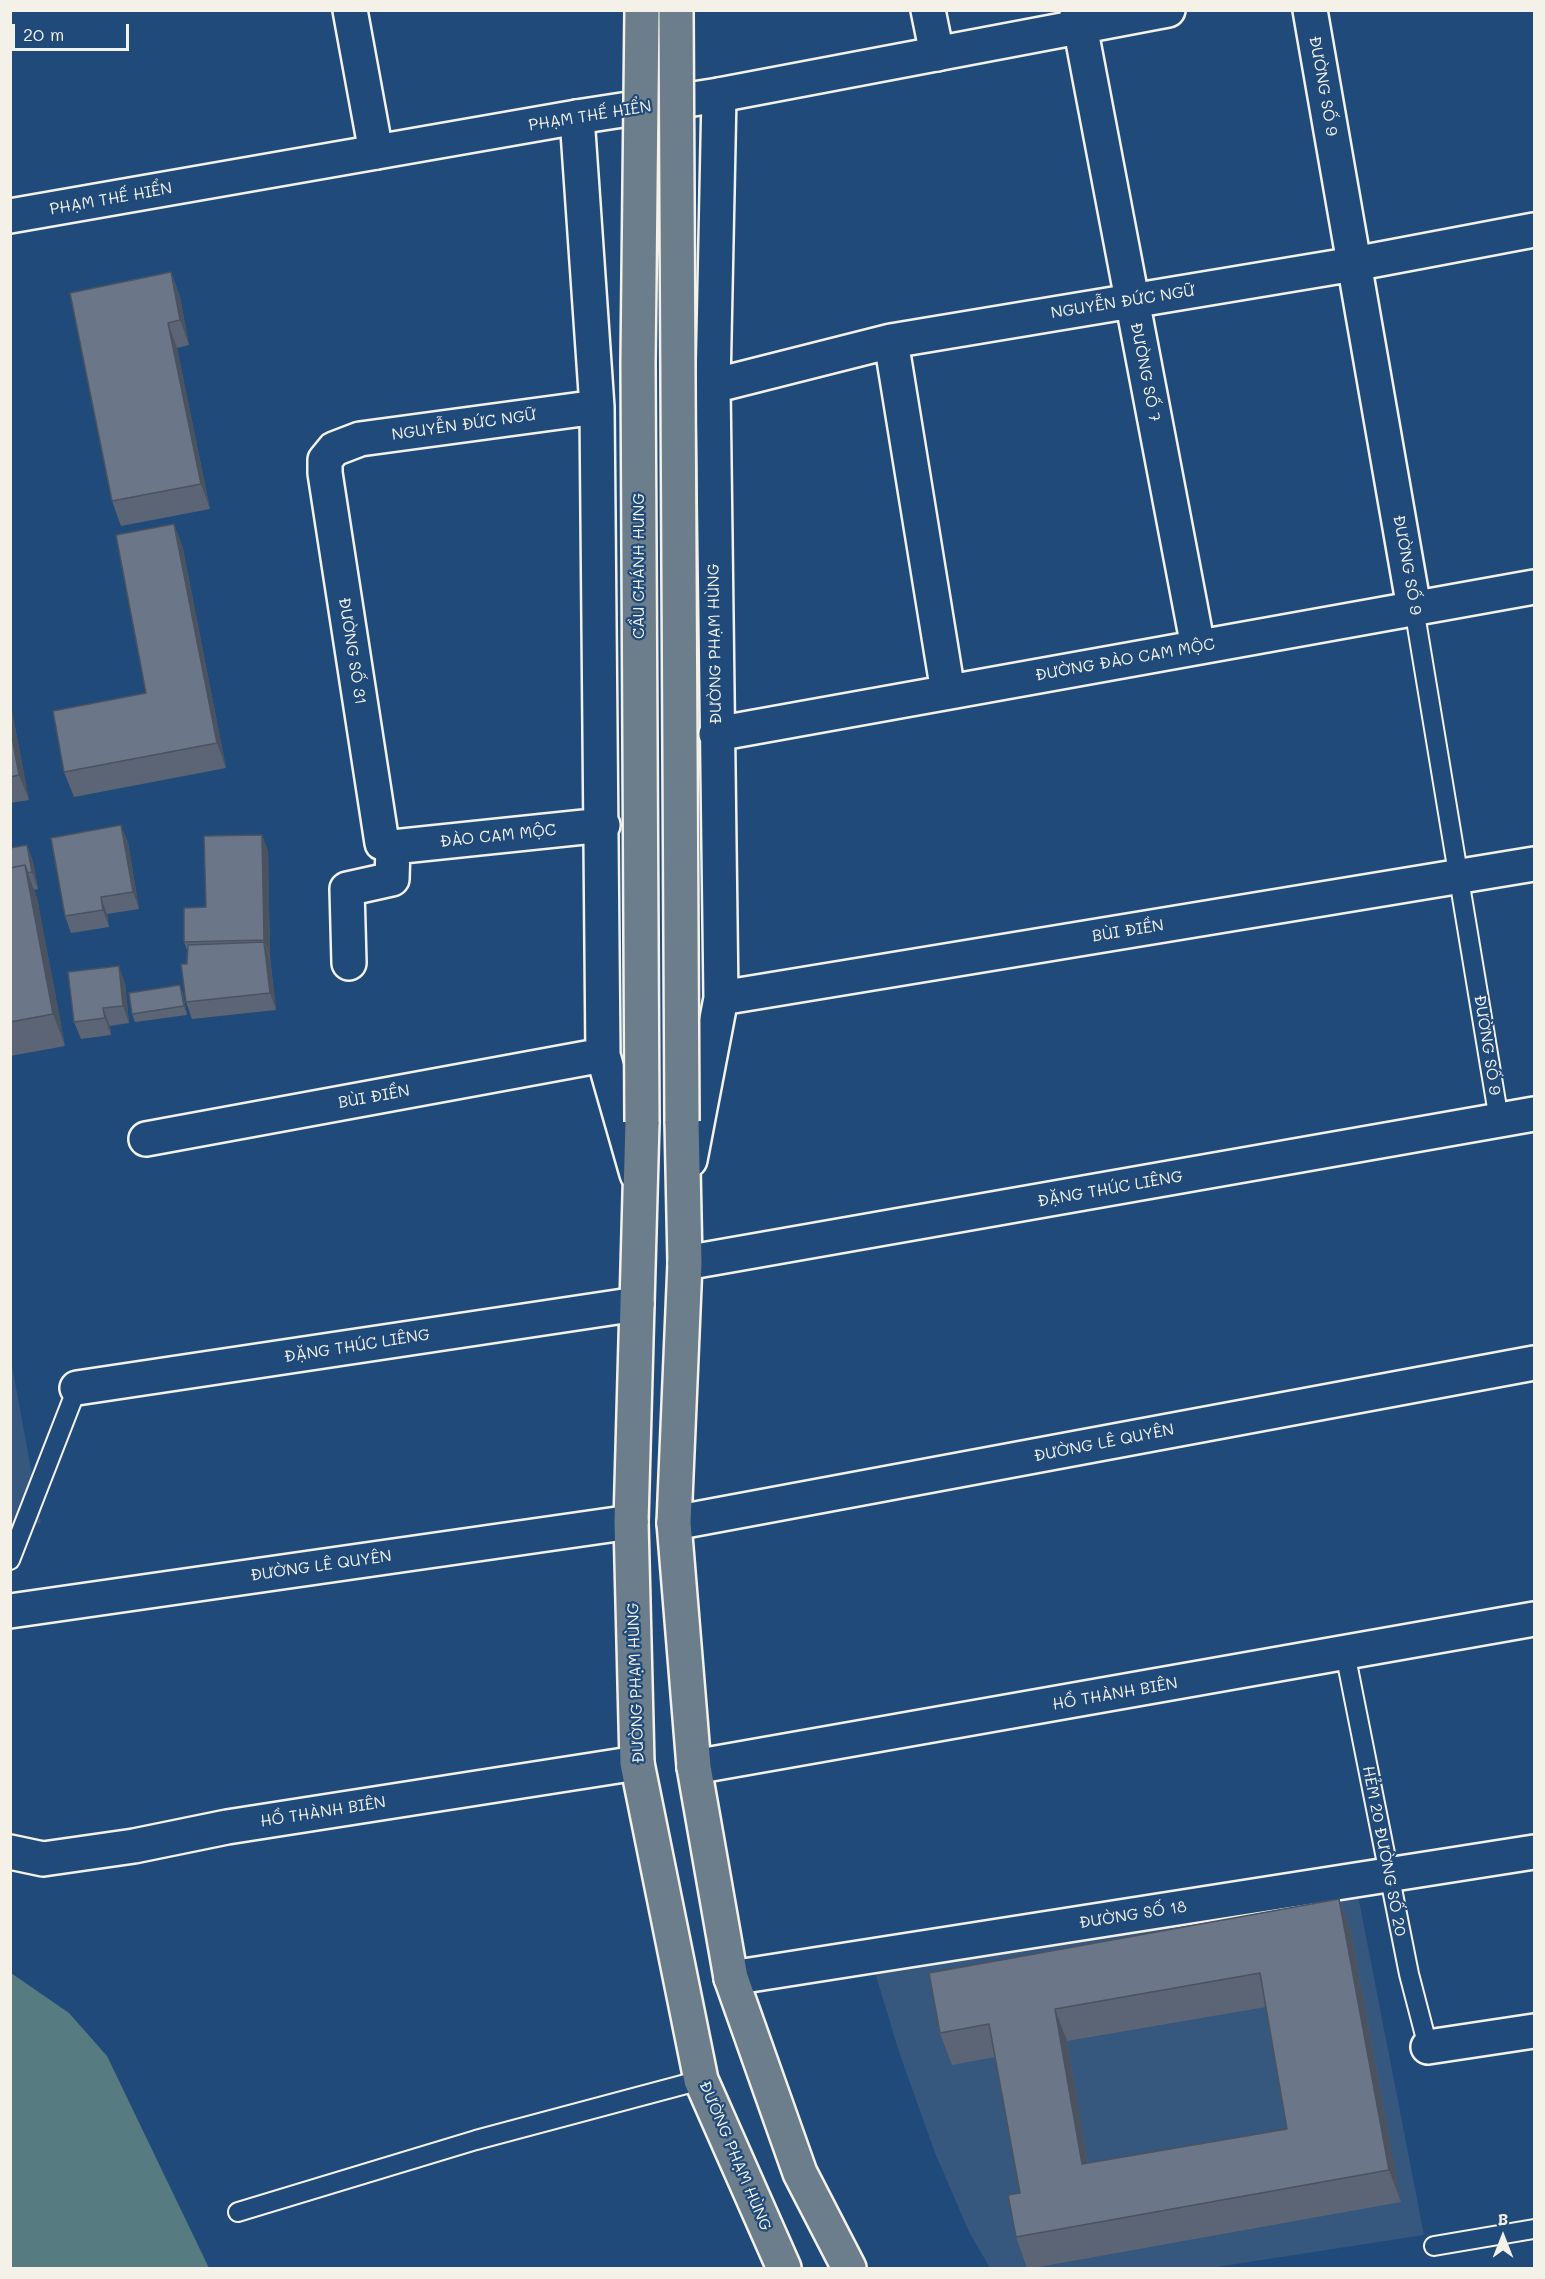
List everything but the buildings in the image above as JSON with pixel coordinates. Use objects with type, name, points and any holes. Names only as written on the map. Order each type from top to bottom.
[{"type":"main road","name":"CẦU CHÁNH HƯNG","points":[[642,10],[638,363],[642,1122]]},
{"type":"main road","name":"ĐƯỜNG PHẠM HÙNG","points":[[676,10],[682,1121],[685,1263],[675,1523],[694,1767],[731,1978],[800,2173],[849,2268]]},
{"type":"main road","name":"ĐƯỜNG PHẠM HÙNG","points":[[642,1122],[632,1522],[637,1763],[702,2080],[784,2268]]},
{"type":"street","points":[[351,10],[376,152]]},
{"type":"street","points":[[928,10],[937,54]]},
{"type":"street","name":"PHẠM THẾ HIỂN","points":[[10,216],[578,117],[720,96],[937,54],[1078,19],[1168,10]]},
{"type":"street","name":"ĐƯỜNG SỐ 9","points":[[1310,10],[1414,608]]},
{"type":"street","name":"ĐƯỜNG SỐ 7","points":[[1078,19],[1198,647]]},
{"type":"street","name":"ĐƯỜNG PHẠM HÙNG","points":[[684,1189],[721,998],[713,386],[720,96]]},
{"type":"street","name":"ĐƯỜNG PHẠM HÙNG","points":[[578,117],[597,407],[603,825],[603,1055],[640,1183]]},
{"type":"street","name":"NGUYỄN ĐỨC NGỮ","points":[[713,386],[891,340],[1354,264],[1534,230]]},
{"type":"street","points":[[891,340],[948,692]]},
{"type":"street","name":"NGUYỄN ĐỨC NGỮ","points":[[334,449],[360,439],[597,407]]},
{"type":"street","name":"ĐƯỜNG SỐ 31","points":[[334,449],[326,460],[325,473],[382,843],[393,848]]},
{"type":"street","name":"ĐƯỜNG ĐÀO CAM MỘC","points":[[716,734],[1534,587]]},
{"type":"street","name":"ĐÀO CAM MỘC","points":[[393,848],[603,825]]},
{"type":"street","points":[[349,963],[347,889],[392,879],[393,848]]},
{"type":"street","name":"BÙI ĐIỀN","points":[[721,998],[1534,864]]},
{"type":"street","name":"BÙI ĐIỀN","points":[[146,1139],[603,1055]]},
{"type":"street","name":"ĐẶNG THÚC LIÊNG","points":[[685,1263],[1534,1114]]},
{"type":"street","name":"ĐẶNG THÚC LIÊNG","points":[[77,1388],[637,1304]]},
{"type":"street","name":"ĐƯỜNG LÊ QUYÊN","points":[[675,1523],[1534,1363]]},
{"type":"street","name":"ĐƯỜNG LÊ QUYÊN","points":[[10,1611],[632,1522]]},
{"type":"street","name":"HỒ THÀNH BIÊN","points":[[694,1767],[1534,1619]]},
{"type":"street","name":"HỒ THÀNH BIÊN","points":[[10,1852],[43,1859],[66,1856],[134,1846],[239,1825],[637,1763]]},
{"type":"street","name":"ĐƯỜNG SỐ 18","points":[[731,1978],[1534,1852]]},
{"type":"street","points":[[1428,2047],[1534,2031]]},
{"type":"lane","name":"ĐƯỜNG SỐ 9","points":[[1414,608],[1499,1120]]},
{"type":"lane","points":[[10,1560],[77,1388]]},
{"type":"lane","name":"HẺM 20 ĐƯỜNG SỐ 20","points":[[1346,1653],[1409,1974],[1428,2047]]},
{"type":"lane","points":[[238,2212],[476,2140],[702,2080]]},
{"type":"lane","points":[[1434,2246],[1534,2229]]},
{"type":"shaded area","points":[[10,1355],[41,1523],[11,1529],[10,1529]]},
{"type":"shaded area","points":[[1357,1890],[1424,2235],[1210,2268],[990,2268],[970,2234],[935,2153],[899,2052],[874,1969]]},
{"type":"green space","points":[[11,1973],[69,2013],[107,2056],[209,2268],[11,2268]]}]
